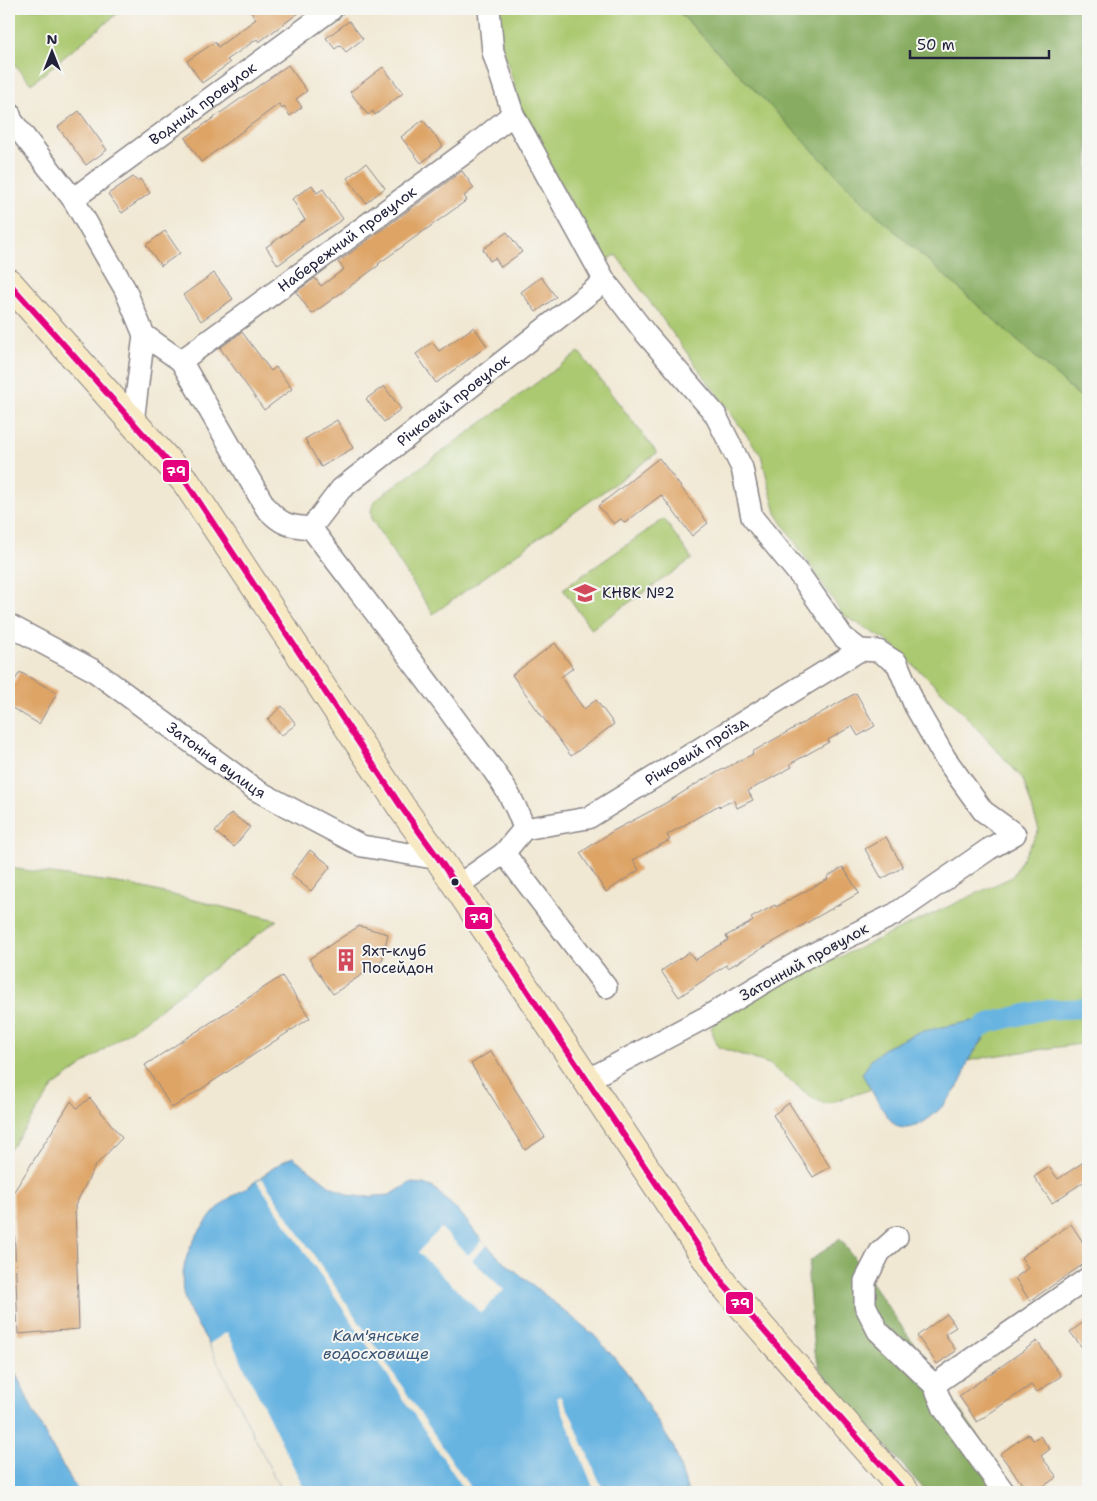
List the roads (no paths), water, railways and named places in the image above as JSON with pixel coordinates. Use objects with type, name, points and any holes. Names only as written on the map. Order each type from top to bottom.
[{"type":"main road","points":[[9,283],[186,482],[402,808],[458,886],[724,1285],[905,1492]]},
{"type":"street","name":"Водний провулок","points":[[73,199],[332,9]]},
{"type":"street","points":[[489,9],[493,52],[512,114],[605,281],[646,334],[715,414],[742,468],[752,517],[802,578],[843,637],[860,650]]},
{"type":"street","points":[[9,112],[12,121],[73,199],[125,289],[144,334],[133,422]]},
{"type":"street","name":"Набережний провулок","points":[[181,361],[470,149],[512,114]]},
{"type":"street","name":"Річковий провулок","points":[[311,528],[341,489],[605,281]]},
{"type":"street","points":[[144,334],[181,361],[266,508],[278,520],[292,527],[311,528],[424,676],[505,788],[521,817],[524,829],[504,854],[458,886]]},
{"type":"street","name":"Затонна вулиця","points":[[9,625],[93,670],[256,790],[362,846],[439,859]]},
{"type":"street","name":"Річковий проїзд","points":[[524,829],[588,818],[860,650]]},
{"type":"street","name":"Затонний провулок","points":[[587,1080],[708,1016],[805,958],[895,914],[989,849],[1015,834],[982,811],[945,758],[915,706],[897,663],[878,651],[860,650]]},
{"type":"street","points":[[504,854],[606,987]]},
{"type":"street","points":[[897,1236],[880,1252],[865,1281],[865,1305],[878,1331],[934,1385],[944,1409],[1004,1492]]},
{"type":"street","points":[[934,1385],[1086,1284]]},
{"type":"water","points":[[972,1021],[986,1024],[985,1034],[968,1061],[962,1079],[952,1095],[936,1113],[917,1125],[908,1128],[899,1127],[894,1124],[862,1074],[871,1060],[883,1049],[919,1032]]},
{"type":"water","name":"Кам'янське водосховище","points":[[293,1157],[329,1185],[349,1195],[363,1197],[390,1195],[410,1183],[424,1184],[434,1188],[462,1215],[482,1241],[502,1260],[594,1335],[625,1370],[674,1448],[688,1492],[282,1492],[210,1346],[187,1306],[182,1279],[188,1253],[209,1218],[229,1198]]},
{"type":"water","points":[[9,1359],[50,1444],[79,1492],[9,1492]]},
{"type":"waterway","points":[[967,1037],[989,1023],[1042,1010],[1088,1008]]},
{"type":"place","name":"КНВК №2","points":[[585,593]]},
{"type":"place","name":"Яхт-клуб Посейдон","points":[[346,960]]}]
